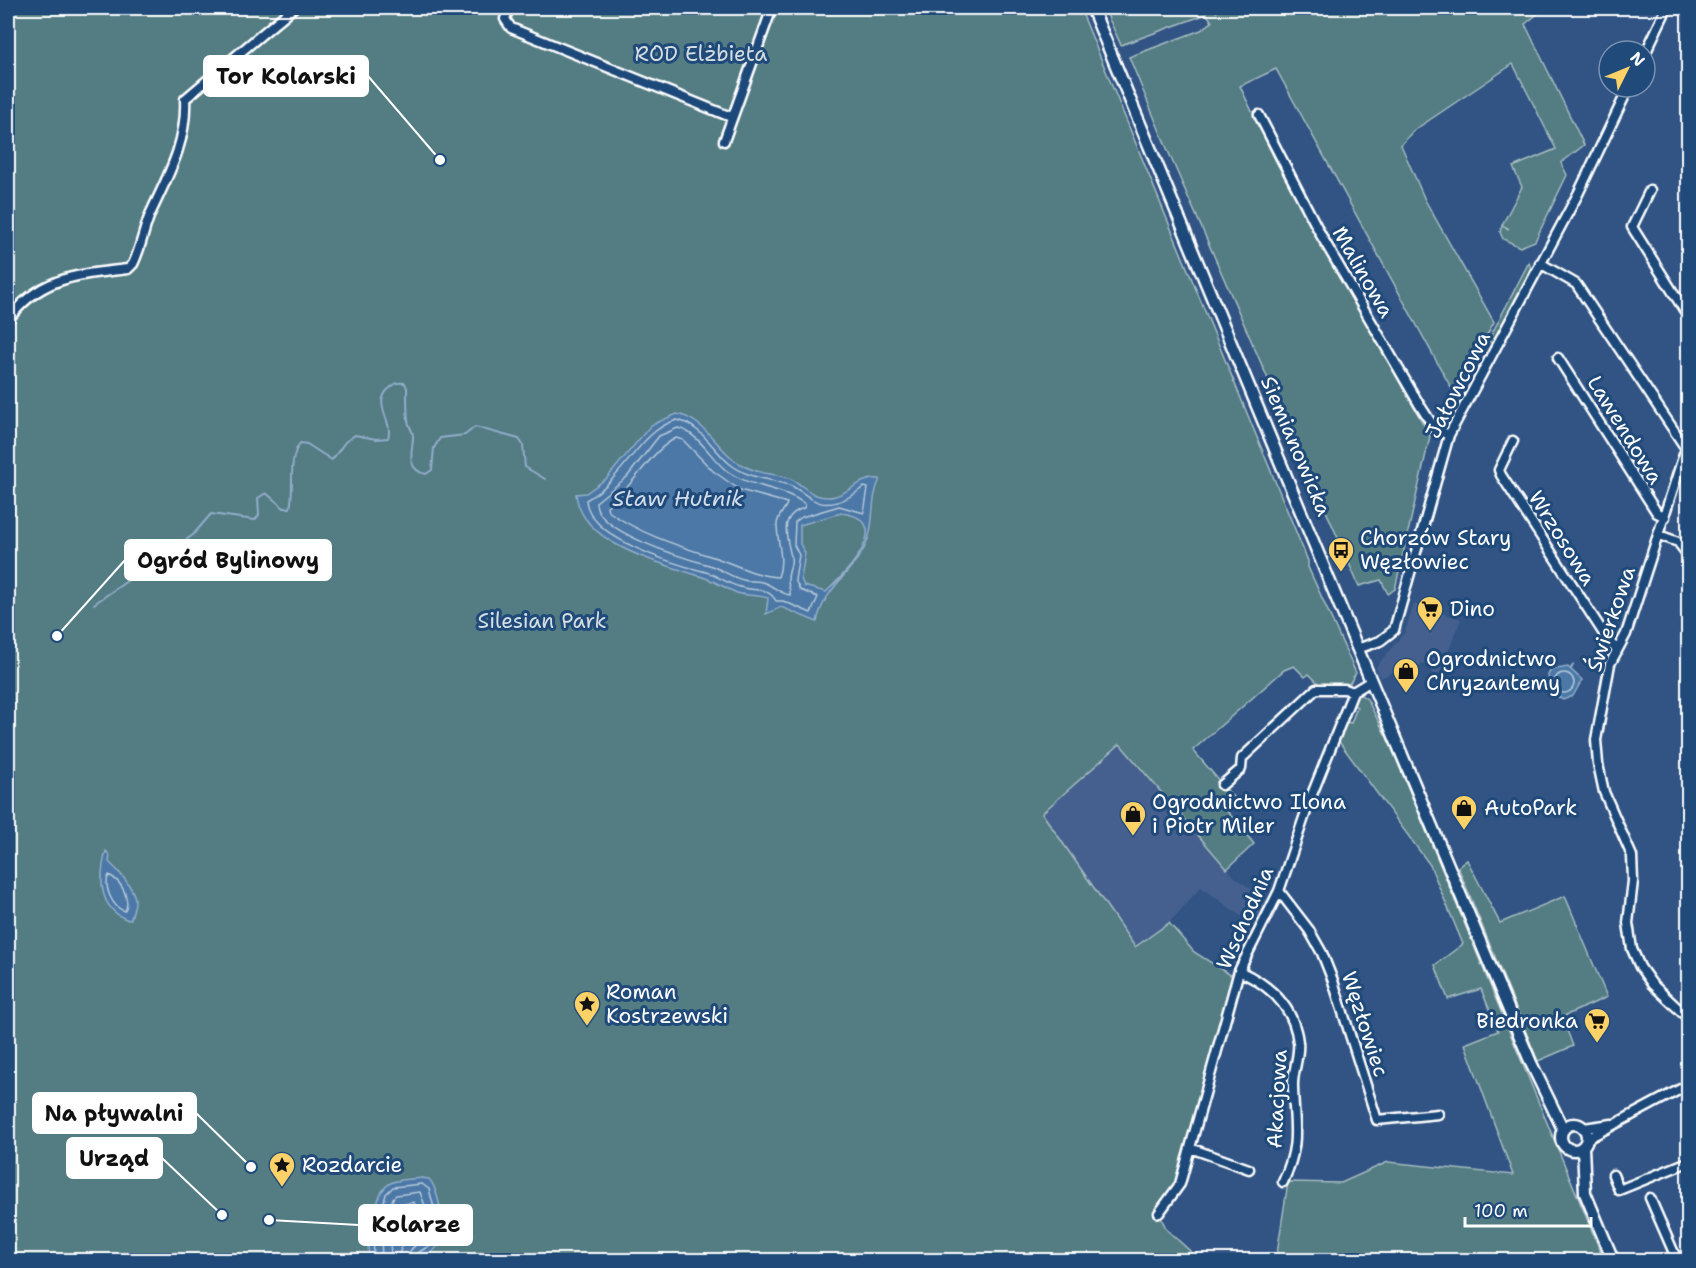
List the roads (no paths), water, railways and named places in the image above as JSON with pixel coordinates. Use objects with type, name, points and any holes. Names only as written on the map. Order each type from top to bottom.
[{"type":"street","points":[[8,320],[32,294],[57,280],[128,269],[136,258],[152,209],[175,162],[183,135],[185,99],[292,8]]},
{"type":"street","points":[[509,8],[505,20],[511,28],[731,117]]},
{"type":"street","points":[[724,141],[772,8]]},
{"type":"street","name":"Siemianowicka","points":[[1092,8],[1533,1067],[1568,1126]]},
{"type":"street","points":[[1652,39],[1667,8]]},
{"type":"street","name":"Jałowcowa","points":[[1357,649],[1386,638],[1396,625],[1449,435],[1578,195],[1590,164],[1623,99]]},
{"type":"street","name":"Malinowa","points":[[1259,115],[1322,237],[1419,404],[1434,427],[1449,435]]},
{"type":"street","points":[[1650,190],[1632,227],[1689,316]]},
{"type":"street","name":"Świerkowa","points":[[1540,263],[1576,284],[1688,448],[1626,634],[1610,663],[1596,740],[1604,792],[1632,856],[1633,881],[1628,917],[1630,939],[1636,958],[1646,975],[1689,1018]]},
{"type":"street","name":"Lawendowa","points":[[1558,358],[1657,513],[1665,517]]},
{"type":"street","name":"Wrzosowa","points":[[1513,441],[1499,470],[1501,475],[1554,561],[1616,649]]},
{"type":"street","points":[[1659,535],[1678,542],[1689,555]]},
{"type":"street","points":[[1221,785],[1241,769],[1242,758],[1316,689],[1345,689],[1353,692],[1371,681]]},
{"type":"street","name":"Wschodnia","points":[[1159,1214],[1180,1184],[1239,971],[1279,891],[1311,797],[1353,692]]},
{"type":"street","name":"Węzłowiec","points":[[1279,891],[1309,930],[1322,953],[1377,1120],[1438,1114]]},
{"type":"street","name":"Akacjowa","points":[[1239,971],[1280,998],[1288,1010],[1298,1042],[1293,1086],[1297,1140],[1283,1182]]},
{"type":"street","points":[[1613,1260],[1571,1150],[1561,1139],[1568,1126],[1584,1128],[1612,1124],[1686,1085]]},
{"type":"street","points":[[1571,1150],[1609,1129],[1612,1124]]},
{"type":"street","points":[[1583,1182],[1584,1128]]},
{"type":"street","points":[[1190,1148],[1249,1169]]},
{"type":"street","points":[[1613,1175],[1619,1190],[1689,1162]]},
{"type":"street","points":[[1650,1198],[1677,1260]]},
{"type":"water","name":"Staw Hutnik","points":[[677,414],[687,417],[702,428],[737,462],[757,471],[789,478],[816,495],[825,497],[842,494],[863,482],[880,479],[865,547],[859,557],[831,591],[817,622],[781,607],[766,614],[768,598],[737,593],[708,579],[628,551],[593,528],[581,512],[576,494],[586,493],[607,478],[651,425]],"holes":[[[841,513],[858,518],[866,526],[867,536],[862,548],[845,573],[826,592],[804,586],[801,579],[805,553],[800,544],[800,525]]]},
{"type":"water","points":[[1568,667],[1582,680],[1573,696],[1563,700],[1550,692],[1548,675],[1551,670]]},
{"type":"water","points":[[106,851],[110,856],[109,862],[125,879],[134,894],[135,903],[131,919],[128,920],[118,915],[110,908],[106,900],[102,871]]},
{"type":"water","points":[[429,1179],[434,1186],[444,1218],[444,1233],[437,1247],[424,1257],[411,1261],[369,1260],[367,1230],[373,1222],[373,1215],[383,1189],[399,1180]]},
{"type":"waterway","points":[[94,604],[193,535],[211,514],[255,520],[259,515],[258,498],[266,493],[284,508],[290,508],[292,466],[300,443],[307,444],[332,460],[345,442],[355,435],[376,439],[388,438],[388,425],[382,405],[385,393],[397,383],[405,383],[407,388],[408,421],[413,435],[411,457],[414,467],[419,471],[426,474],[432,470],[434,448],[440,438],[465,435],[475,427],[519,439],[523,445],[525,467],[545,479]]},
{"type":"waterway","points":[[1571,669],[1573,665]]},
{"type":"place","name":"Tor Kolarski","points":[[440,160]]},
{"type":"place","name":"Chorzów Stary Węzłowiec","points":[[1341,573]]},
{"type":"place","name":"Dino","points":[[1430,632]]},
{"type":"place","name":"Ogród Bylinowy","points":[[57,636]]},
{"type":"place","name":"Ogrodnictwo Chryzantemy","points":[[1406,694]]},
{"type":"place","name":"AutoPark","points":[[1464,831]]},
{"type":"place","name":"Ogrodnictwo Ilona i Piotr Miler","points":[[1133,837]]},
{"type":"place","name":"Roman Kostrzewski","points":[[587,1027]]},
{"type":"place","name":"Biedronka","points":[[1597,1044]]},
{"type":"place","name":"Na pływalni","points":[[251,1167]]},
{"type":"place","name":"Rozdarcie","points":[[282,1188]]},
{"type":"place","name":"Urząd","points":[[222,1215]]},
{"type":"place","name":"Kolarze","points":[[269,1220]]},
{"type":"park label","name":"ROD Elżbieta","points":[[701,54]]},
{"type":"park label","name":"Silesian Park","points":[[542,621]]}]
